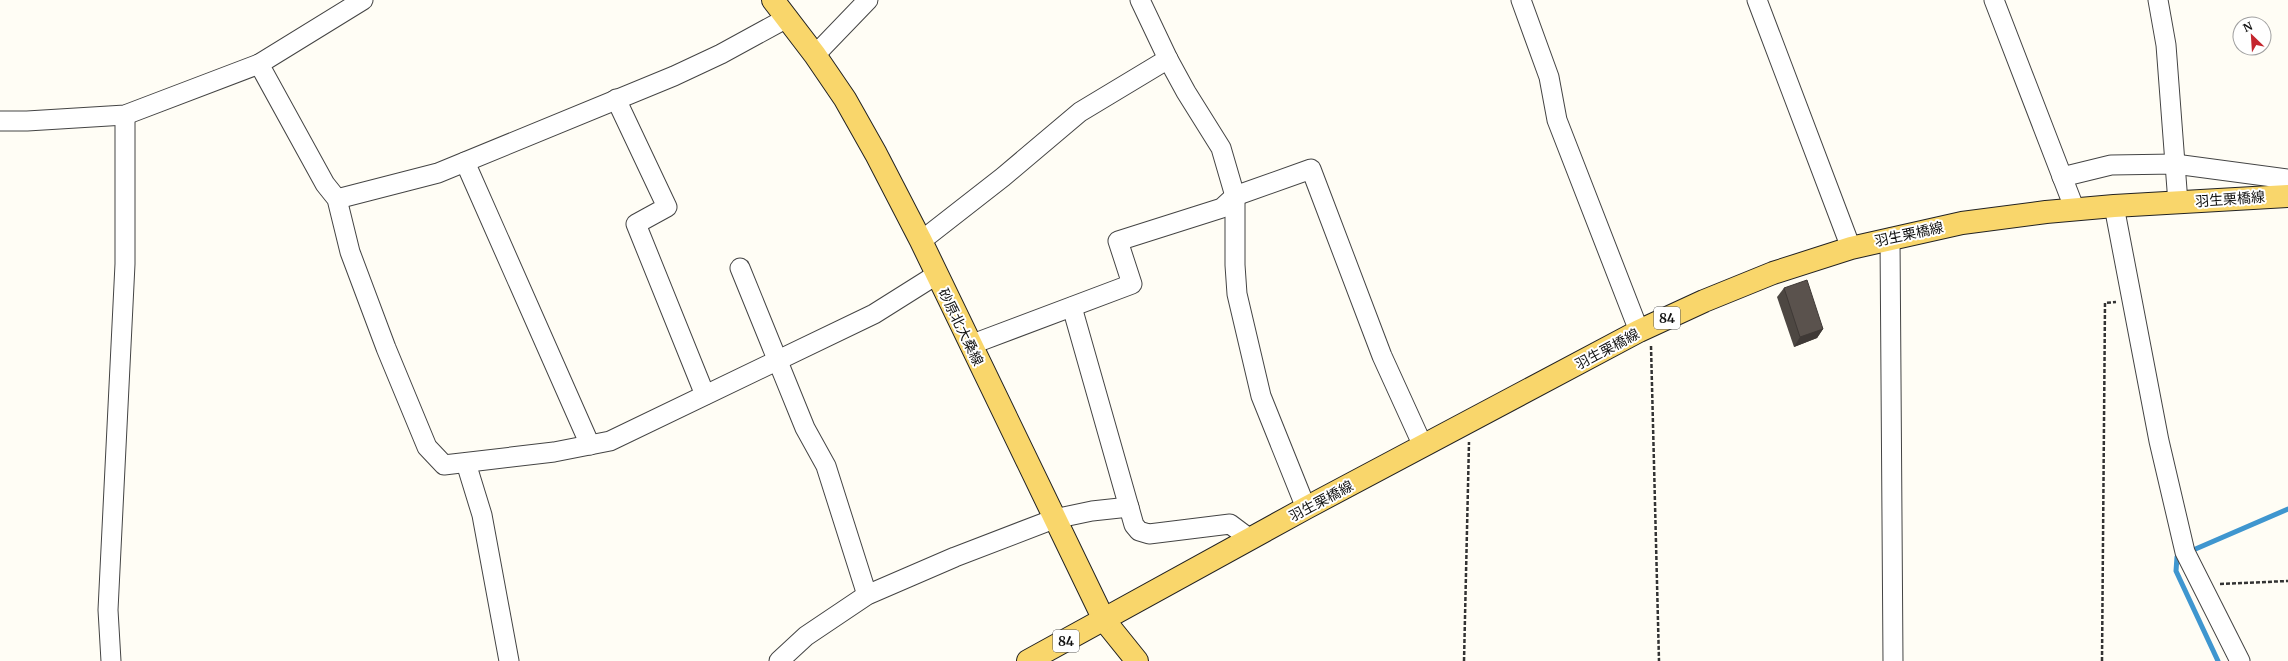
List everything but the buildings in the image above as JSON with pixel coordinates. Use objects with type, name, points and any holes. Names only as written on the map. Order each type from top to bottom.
[{"type":"main road","name":"砂原北大桑線","points":[[773,0],[816,55],[845,99],[921,241],[936,275],[1104,620],[1137,661]]},
{"type":"main road","name":"羽生栗橋線","points":[[1028,661],[1052,655],[1104,620],[1306,508],[1645,328],[1773,273],[1851,248],[1962,223],[2114,206],[2288,196]]},
{"type":"street","points":[[0,121],[28,121],[125,115],[259,64],[363,0]]},
{"type":"street","points":[[816,55],[868,0]]},
{"type":"street","points":[[1140,0],[1168,59],[1221,148],[1235,196],[1235,265],[1237,294],[1260,396],[1306,508]]},
{"type":"street","points":[[1521,0],[1549,77],[1557,120],[1645,328]]},
{"type":"street","points":[[1757,0],[1851,248]]},
{"type":"street","points":[[1994,0],[2074,210]]},
{"type":"street","points":[[2158,0],[2166,45],[2178,203]]},
{"type":"street","points":[[338,199],[438,173],[721,54],[787,18]]},
{"type":"street","points":[[921,241],[1003,177],[1080,112],[1168,59]]},
{"type":"street","points":[[259,64],[325,184],[338,199],[350,252],[386,348],[427,447],[444,465],[554,452],[610,441],[874,314],[936,275]]},
{"type":"street","points":[[616,99],[667,206],[636,224],[705,395]]},
{"type":"street","points":[[111,661],[108,610],[125,264],[125,115]]},
{"type":"street","points":[[465,162],[590,445]]},
{"type":"street","points":[[2062,177],[2111,165],[2175,164],[2288,179]]},
{"type":"street","points":[[970,345],[1132,284],[1118,240],[1222,208],[1235,196],[1311,169],[1382,356],[1423,446]]},
{"type":"street","points":[[2114,206],[2172,501],[2186,552],[2240,661]]},
{"type":"street","points":[[1890,238],[1893,661]]},
{"type":"street","points":[[740,268],[805,428],[826,466],[867,595]]},
{"type":"street","points":[[1072,306],[1134,525],[1139,531],[1149,534],[1230,524],[1250,539]]},
{"type":"street","points":[[466,463],[482,515],[509,661]]},
{"type":"street","points":[[779,661],[806,636],[867,595],[955,557],[1054,519],[1092,511],[1129,507]]},
{"type":"path","points":[[2102,661],[2105,303],[2132,301]]},
{"type":"path","points":[[1645,328],[1659,661]]},
{"type":"path","points":[[1464,661],[1470,421]]},
{"type":"path","points":[[2202,585],[2288,581]]},
{"type":"waterway","points":[[2218,661],[2176,571],[2177,557],[2288,509]]}]
